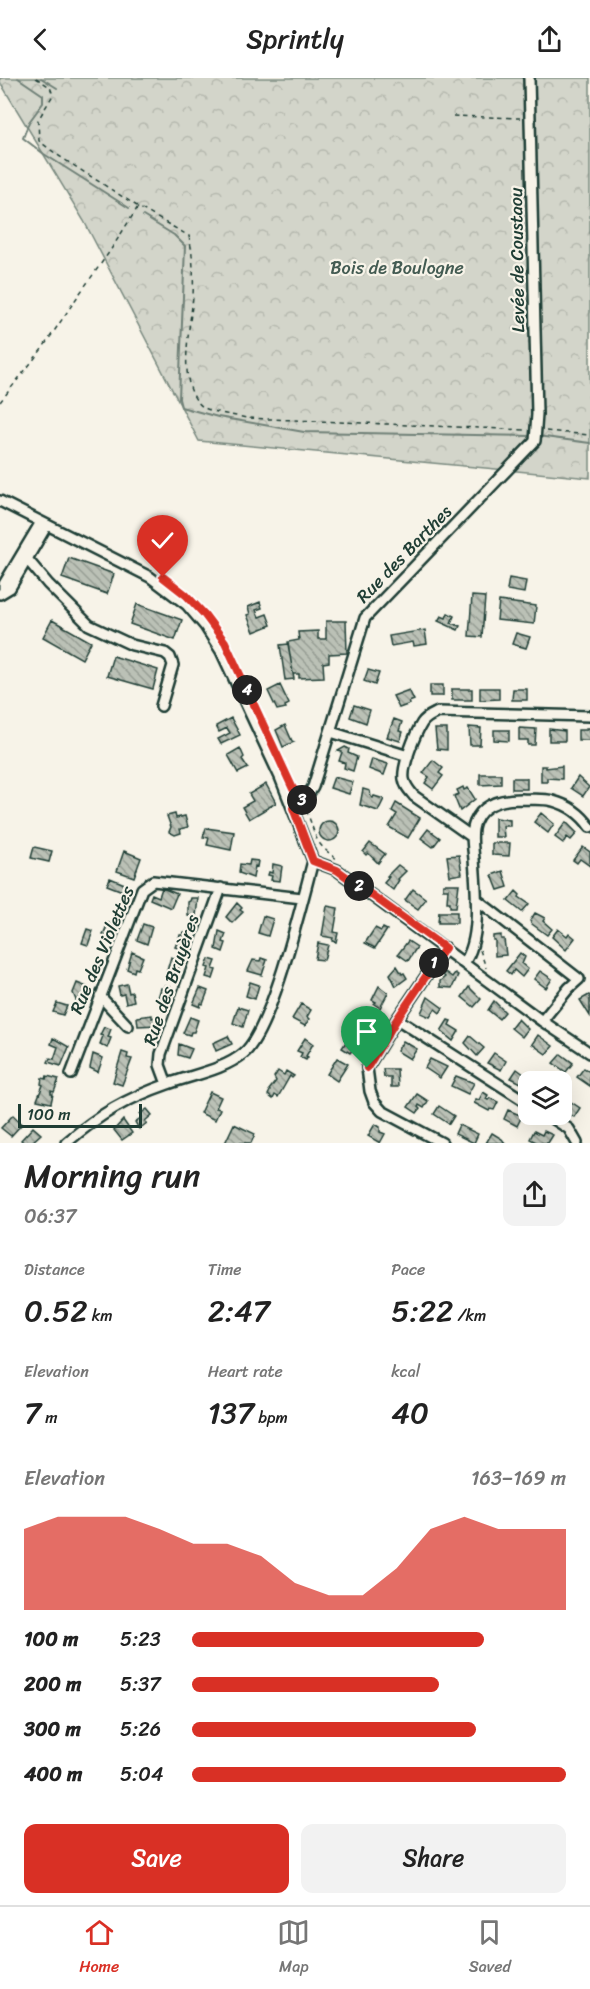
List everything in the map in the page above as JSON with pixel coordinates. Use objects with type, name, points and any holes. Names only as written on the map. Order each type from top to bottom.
[{"type":"street","name":"Levée de Coustaou","points":[[529,78],[537,430],[535,441]]},
{"type":"street","name":"Rue des Barthes","points":[[303,803],[313,787],[365,618],[535,441]]},
{"type":"street","points":[[0,501],[150,577],[187,605],[205,626],[221,651],[293,808],[313,861],[268,1012],[256,1038],[245,1052],[235,1059],[128,1099],[109,1109],[66,1143]]},
{"type":"street","points":[[2,593],[10,588],[44,524]]},
{"type":"street","points":[[2,593],[4,584],[44,524]]},
{"type":"street","points":[[27,559],[48,584],[89,625],[132,645],[165,653],[170,657],[172,664],[161,706]]},
{"type":"street","points":[[472,837],[414,796],[407,788],[404,777],[408,756],[422,722],[438,712],[590,716]]},
{"type":"street","points":[[331,732],[408,756]]},
{"type":"street","points":[[464,963],[473,947],[476,899],[472,837],[474,824],[486,807],[506,799],[549,800],[562,803],[585,819],[590,827]]},
{"type":"street","points":[[293,808],[303,803]]},
{"type":"street","points":[[313,861],[337,870],[542,1021],[590,1053]]},
{"type":"street","name":"Rue des Violettes","points":[[71,1074],[142,889],[153,881],[302,898]]},
{"type":"street","name":"Rue des Bruyères","points":[[167,1084],[160,1065],[160,1054],[221,888]]},
{"type":"street","points":[[476,899],[579,979],[590,980]]},
{"type":"street","points":[[442,1143],[382,1111],[374,1102],[367,1077],[367,1068],[445,948]]},
{"type":"street","points":[[542,1021],[579,979]]},
{"type":"street","points":[[100,996],[128,1026]]},
{"type":"street","points":[[397,1019],[518,1097]]},
{"type":"street","points":[[563,1125],[569,1129],[577,1143]]},
{"type":"path","points":[[36,78],[50,87],[53,95],[38,120],[39,141],[138,207],[189,236],[194,259],[193,297],[188,329],[189,390],[203,407],[247,418],[537,430],[590,435]]},
{"type":"path","points":[[453,116],[530,119]]},
{"type":"path","points":[[0,402],[42,349],[138,207]]},
{"type":"path","points":[[303,803],[312,830],[321,847],[341,862]]},
{"type":"green space","name":"Bois de Boulogne","points":[[0,78],[590,78],[590,478],[199,441],[84,221],[0,82]]},
{"type":"building","points":[[69,558],[114,574],[107,594],[62,578]]},
{"type":"building","points":[[509,578],[526,581],[524,593],[507,590]]},
{"type":"building","points":[[472,596],[485,597],[482,637],[469,636]]},
{"type":"building","points":[[499,601],[536,606],[534,624],[497,620]]},
{"type":"building","points":[[260,602],[262,608],[256,610],[259,617],[267,614],[271,625],[254,632],[247,615],[250,614],[248,607]]},
{"type":"building","points":[[137,604],[182,620],[175,640],[130,624]]},
{"type":"building","points":[[448,613],[454,616],[451,623],[460,626],[458,630],[438,621],[441,616],[446,618]]},
{"type":"building","points":[[52,620],[91,642],[82,659],[43,637]]},
{"type":"building","points":[[326,621],[346,621],[347,653],[329,654],[329,662],[323,663],[324,677],[299,678],[299,674],[293,674],[288,642],[299,640],[298,632],[318,631],[318,639],[326,639]]},
{"type":"building","points":[[425,630],[427,644],[414,646],[413,642],[391,646],[389,636]]},
{"type":"building","points":[[516,633],[530,637],[526,648],[512,644]]},
{"type":"building","points":[[288,644],[294,679],[285,680],[280,645]]},
{"type":"building","points":[[113,656],[158,670],[153,689],[107,676]]},
{"type":"building","points":[[368,670],[379,673],[375,685],[364,681]]},
{"type":"building","points":[[280,685],[289,704],[285,706],[286,708],[277,710],[268,691]]},
{"type":"building","points":[[430,685],[443,685],[443,696],[430,696]]},
{"type":"building","points":[[480,688],[499,688],[499,699],[480,700]]},
{"type":"building","points":[[452,689],[472,689],[472,700],[452,700]]},
{"type":"building","points":[[513,689],[527,689],[527,700],[512,700]]},
{"type":"building","points":[[409,690],[414,700],[399,708],[393,696]]},
{"type":"building","points":[[354,705],[370,710],[366,723],[350,717]]},
{"type":"building","points":[[231,718],[240,735],[221,744],[218,739],[230,733],[227,728],[219,732],[216,726]]},
{"type":"building","points":[[394,719],[402,722],[399,731],[403,732],[400,741],[387,737]]},
{"type":"building","points":[[285,725],[294,742],[283,747],[276,730]]},
{"type":"building","points":[[469,727],[481,728],[480,745],[470,745]]},
{"type":"building","points":[[519,728],[536,729],[535,745],[528,745],[528,740],[519,740]]},
{"type":"building","points":[[590,728],[590,740],[578,740],[578,730],[586,730]]},
{"type":"building","points":[[435,729],[447,729],[447,750],[437,749]]},
{"type":"building","points":[[549,729],[565,731],[565,741],[549,741]]},
{"type":"building","points":[[494,730],[509,730],[509,741],[494,740]]},
{"type":"building","points":[[345,747],[349,749],[348,753],[357,757],[353,771],[344,768],[345,763],[339,761],[342,752],[338,751]]},
{"type":"building","points":[[240,748],[244,757],[242,759],[248,768],[238,773],[228,755]]},
{"type":"building","points":[[372,759],[388,764],[384,775],[369,769]]},
{"type":"building","points":[[433,760],[443,768],[439,773],[443,776],[433,789],[425,783],[429,777],[423,773]]},
{"type":"building","points":[[541,766],[546,766],[546,768],[562,766],[562,779],[547,778],[547,782],[541,782]]},
{"type":"building","points":[[480,774],[501,774],[501,784],[480,785]]},
{"type":"building","points":[[334,777],[353,782],[349,794],[330,788]]},
{"type":"building","points":[[578,777],[589,787],[583,796],[571,788]]},
{"type":"building","points":[[512,778],[527,778],[527,789],[512,789]]},
{"type":"building","points":[[266,784],[276,803],[249,819],[242,807],[253,801],[249,794]]},
{"type":"building","points":[[463,787],[464,790],[468,788],[475,799],[460,811],[454,796],[459,794],[457,790]]},
{"type":"building","points":[[363,789],[370,791],[373,798],[374,796],[384,799],[378,811],[360,805]]},
{"type":"building","points":[[396,803],[420,818],[408,838],[389,827],[397,814],[392,811]]},
{"type":"building","points":[[541,813],[554,824],[548,833],[534,822]]},
{"type":"building","points":[[175,814],[176,818],[185,816],[188,827],[180,829],[181,833],[175,835],[169,832],[171,827],[167,816]]},
{"type":"building","points":[[495,818],[510,820],[510,826],[503,826],[504,837],[495,837]]},
{"type":"building","points":[[329,821],[336,824],[339,831],[336,838],[329,841],[322,838],[319,831],[322,824]]},
{"type":"building","points":[[566,822],[577,833],[571,840],[567,837],[563,843],[555,837]]},
{"type":"building","points":[[206,828],[234,832],[231,850],[207,845],[209,838],[203,837]]},
{"type":"building","points":[[428,829],[440,838],[433,847],[421,838]]},
{"type":"building","points":[[370,843],[385,854],[378,863],[368,853],[366,855],[363,852]]},
{"type":"building","points":[[492,843],[510,843],[509,856],[492,855]]},
{"type":"building","points":[[34,847],[52,851],[49,862],[31,858]]},
{"type":"building","points":[[583,847],[590,852],[590,866],[580,859],[577,863],[573,860]]},
{"type":"building","points":[[124,851],[141,858],[134,877],[117,871]]},
{"type":"building","points":[[459,855],[462,874],[450,876],[447,856]]},
{"type":"building","points":[[250,860],[258,861],[253,878],[239,873],[240,864],[249,865]]},
{"type":"building","points":[[273,864],[282,866],[280,881],[271,880],[272,876],[268,875],[269,872],[272,873]]},
{"type":"building","points":[[398,865],[406,871],[398,879],[393,890],[384,883],[389,877],[387,876]]},
{"type":"building","points":[[503,871],[508,887],[498,890],[492,875]]},
{"type":"building","points":[[110,878],[127,885],[125,892],[107,885]]},
{"type":"building","points":[[443,884],[459,884],[456,907],[450,907],[450,902],[447,902],[448,889],[443,889]]},
{"type":"building","points":[[162,888],[177,894],[171,908],[150,899],[152,894],[159,897]]},
{"type":"building","points":[[413,889],[426,899],[418,909],[405,900]]},
{"type":"building","points":[[516,891],[519,897],[529,904],[522,912],[508,901]]},
{"type":"building","points":[[191,898],[198,898],[196,916],[188,916],[188,902]]},
{"type":"building","points":[[237,903],[243,912],[232,923],[226,917]]},
{"type":"building","points":[[327,906],[338,908],[334,932],[338,933],[336,942],[332,941],[333,938],[322,936]]},
{"type":"building","points":[[439,912],[457,912],[457,923],[438,923]]},
{"type":"building","points":[[535,913],[545,918],[543,921],[552,929],[547,935],[530,921]]},
{"type":"building","points":[[263,916],[273,919],[268,936],[258,933]]},
{"type":"building","points":[[108,923],[116,926],[111,939],[103,935]]},
{"type":"building","points":[[143,924],[152,927],[147,944],[137,940]]},
{"type":"building","points":[[375,928],[381,931],[383,928],[387,930],[375,948],[365,943]]},
{"type":"building","points":[[87,929],[93,931],[88,945],[82,943]]},
{"type":"building","points":[[558,929],[567,936],[569,933],[575,938],[566,950],[552,937]]},
{"type":"building","points":[[219,931],[226,934],[223,952],[216,949]]},
{"type":"building","points":[[184,932],[191,934],[184,950],[175,947],[180,935]]},
{"type":"building","points":[[501,935],[501,939],[504,939],[506,955],[495,956],[493,936]]},
{"type":"building","points":[[408,941],[417,947],[408,961],[398,954]]},
{"type":"building","points":[[318,943],[328,945],[324,960],[315,959]]},
{"type":"building","points":[[132,952],[143,957],[138,969],[135,968],[134,972],[127,969]]},
{"type":"building","points":[[520,953],[525,957],[522,964],[528,969],[522,977],[514,970],[511,975],[506,971]]},
{"type":"building","points":[[171,957],[182,961],[175,977],[166,974]]},
{"type":"building","points":[[261,958],[267,960],[262,975],[248,971],[253,960],[260,961]]},
{"type":"building","points":[[209,959],[216,961],[213,979],[206,977]]},
{"type":"building","points":[[397,966],[407,978],[396,986],[390,974]]},
{"type":"building","points":[[540,971],[552,979],[546,988],[534,979]]},
{"type":"building","points":[[445,972],[452,977],[455,973],[458,975],[452,988],[440,987],[440,981],[445,977],[443,975]]},
{"type":"building","points":[[250,982],[259,985],[255,999],[246,996]]},
{"type":"building","points":[[77,983],[87,987],[84,995],[87,1001],[78,1005],[73,993]]},
{"type":"building","points":[[127,984],[134,1001],[126,1003],[124,994],[120,995],[118,986]]},
{"type":"building","points":[[165,985],[172,988],[165,1004],[157,1001],[161,988],[163,989]]},
{"type":"building","points":[[379,986],[388,993],[380,1008],[372,1000]]},
{"type":"building","points":[[469,987],[481,999],[474,1007],[462,997]]},
{"type":"building","points":[[200,988],[208,991],[200,1007],[193,1004]]},
{"type":"building","points":[[590,996],[590,1016],[580,1000]]},
{"type":"building","points":[[428,997],[443,1008],[440,1013],[435,1009],[430,1017],[421,1013]]},
{"type":"building","points":[[494,1001],[505,1012],[499,1019],[488,1010]]},
{"type":"building","points":[[57,1003],[67,1006],[63,1015],[53,1012]]},
{"type":"building","points":[[301,1004],[311,1010],[305,1026],[292,1019]]},
{"type":"building","points":[[238,1007],[248,1010],[243,1027],[233,1023]]},
{"type":"building","points":[[365,1010],[375,1016],[366,1031],[357,1025]]},
{"type":"building","points":[[152,1015],[152,1018],[157,1017],[157,1025],[138,1026],[137,1017]]},
{"type":"building","points":[[190,1017],[198,1020],[194,1032],[190,1035],[183,1033]]},
{"type":"building","points":[[518,1019],[528,1029],[522,1037],[511,1028]]},
{"type":"building","points":[[448,1020],[451,1021],[449,1025],[459,1031],[453,1041],[441,1031]]},
{"type":"building","points":[[104,1027],[111,1029],[108,1037],[111,1038],[107,1048],[100,1044],[103,1036],[100,1035]]},
{"type":"building","points":[[351,1034],[361,1040],[350,1053],[342,1048]]},
{"type":"building","points":[[538,1035],[553,1046],[546,1054],[532,1044]]},
{"type":"building","points":[[228,1036],[232,1044],[216,1051],[213,1043]]},
{"type":"building","points":[[470,1036],[484,1048],[477,1056],[465,1043]]},
{"type":"building","points":[[53,1038],[69,1047],[61,1066],[48,1062],[50,1058],[54,1059],[58,1047],[51,1044]]},
{"type":"building","points":[[305,1038],[313,1044],[306,1060],[300,1057],[302,1053],[297,1051]]},
{"type":"building","points":[[403,1041],[417,1049],[410,1059],[397,1051]]},
{"type":"building","points":[[179,1044],[192,1049],[188,1058],[178,1055]]},
{"type":"building","points":[[122,1052],[128,1054],[127,1058],[132,1059],[122,1085],[113,1082]]},
{"type":"building","points":[[494,1053],[506,1061],[501,1070],[487,1063]]},
{"type":"building","points":[[93,1054],[103,1058],[98,1072],[90,1068]]},
{"type":"building","points":[[561,1054],[573,1063],[565,1071],[553,1063]]},
{"type":"building","points":[[337,1058],[348,1064],[337,1081],[327,1074]]},
{"type":"building","points":[[430,1059],[447,1067],[440,1078],[425,1068]]},
{"type":"building","points":[[584,1068],[590,1072],[590,1086],[577,1077]]},
{"type":"building","points":[[383,1069],[397,1069],[398,1087],[391,1087],[391,1077],[384,1077]]},
{"type":"building","points":[[517,1069],[520,1071],[518,1082],[511,1078]]},
{"type":"building","points":[[278,1071],[284,1075],[286,1071],[294,1076],[292,1078],[290,1076],[278,1097],[275,1095],[273,1099],[268,1095],[276,1081],[274,1077]]},
{"type":"building","points":[[47,1076],[59,1079],[54,1092],[51,1091],[53,1094],[51,1103],[37,1100],[43,1085],[41,1084],[42,1078],[46,1079]]},
{"type":"building","points":[[456,1076],[474,1083],[468,1094],[451,1086]]},
{"type":"building","points":[[210,1092],[221,1097],[216,1108],[220,1109],[215,1120],[200,1113]]},
{"type":"building","points":[[483,1092],[488,1095],[486,1099],[490,1098],[498,1102],[494,1110],[489,1111],[474,1103],[476,1099],[479,1100]]},
{"type":"building","points":[[417,1094],[428,1101],[424,1108],[419,1105],[420,1109],[417,1113],[408,1107]]},
{"type":"building","points":[[572,1103],[580,1108],[574,1117],[572,1116]]},
{"type":"building","points":[[439,1106],[454,1116],[449,1124],[434,1114]]},
{"type":"building","points":[[147,1109],[152,1115],[139,1129],[135,1122]]},
{"type":"building","points":[[508,1110],[518,1114],[518,1124],[517,1126],[504,1119]]},
{"type":"building","points":[[13,1115],[22,1124],[11,1136],[1,1128]]},
{"type":"building","points":[[123,1120],[132,1133],[122,1140],[114,1130]]},
{"type":"building","points":[[234,1124],[255,1134],[251,1143],[225,1143]]},
{"type":"building","points":[[375,1124],[380,1127],[380,1132],[385,1134],[380,1143],[368,1136]]},
{"type":"building","points":[[459,1125],[478,1134],[474,1143],[455,1134]]},
{"type":"building","points":[[33,1127],[41,1134],[31,1143],[24,1143],[21,1140]]},
{"type":"building","points":[[534,1131],[542,1135],[544,1131],[553,1135],[548,1143],[538,1143],[530,1139]]},
{"type":"building","points":[[492,1133],[502,1139],[505,1143],[486,1143]]},
{"type":"waterway","points":[[18,78],[43,95],[43,103],[29,122],[23,138],[129,208]]},
{"type":"waterway","points":[[41,78],[57,88]]},
{"type":"waterway","points":[[143,216],[174,235],[185,246],[179,399],[181,407],[218,417],[304,432],[531,436]]},
{"type":"waterway","points":[[537,436],[590,443]]},
{"type":"route","points":[[163,577],[186,595],[216,628],[225,642],[293,789],[299,792],[303,803],[293,808],[313,861],[337,870],[445,948],[367,1068]]}]
